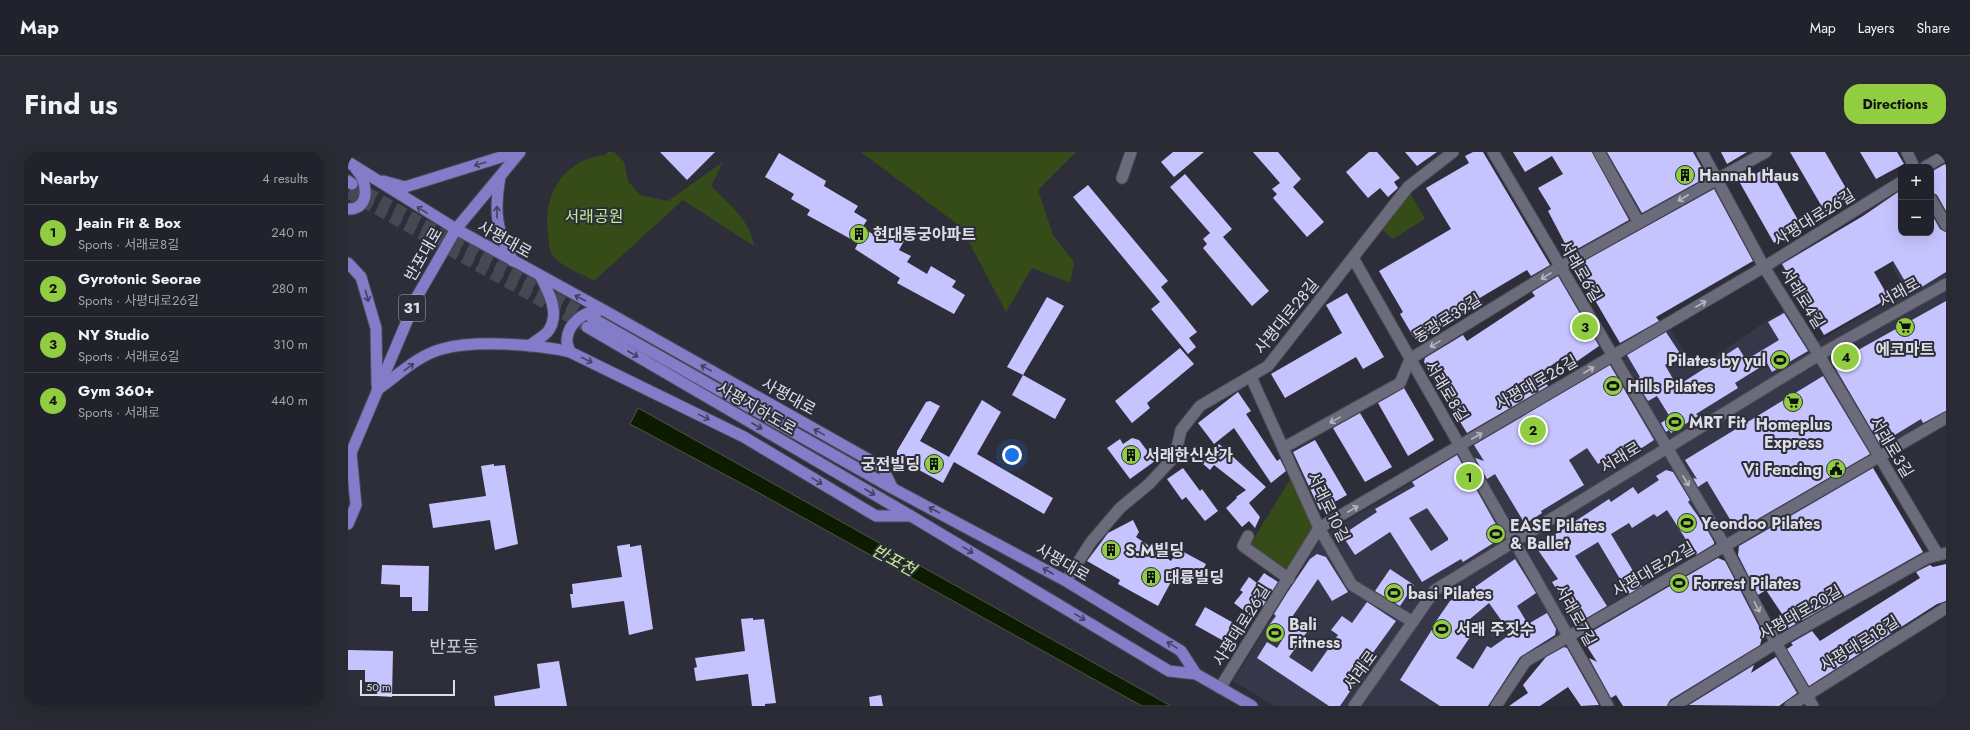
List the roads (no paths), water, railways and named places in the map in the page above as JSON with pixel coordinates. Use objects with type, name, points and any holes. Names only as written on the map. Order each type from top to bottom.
[{"type":"main road","points":[[374,179],[405,187],[517,152]]},
{"type":"main road","name":"반포대로","points":[[348,524],[356,505],[349,456],[418,295],[456,230],[520,152]]},
{"type":"main road","points":[[348,162],[360,174],[366,188],[361,204],[355,208],[348,209]]},
{"type":"main road","name":"사평대로","points":[[348,162],[456,230],[607,312],[882,467],[892,488],[1066,581],[1181,651],[1196,674]]},
{"type":"main road","points":[[501,176],[498,192],[498,224],[501,239],[513,261]]},
{"type":"main road","points":[[348,263],[361,277],[376,328],[377,390]]},
{"type":"main road","points":[[529,346],[549,330],[554,316],[551,296],[541,277]]},
{"type":"main road","points":[[570,352],[567,340],[571,327],[579,318],[591,311],[607,312]]},
{"type":"main road","name":"사평지하도로","points":[[892,488],[590,323],[911,516]]},
{"type":"main road","points":[[377,390],[420,360],[441,349],[468,344],[546,346],[570,352],[744,437],[876,516],[911,516]]},
{"type":"main road","name":"사평대로","points":[[911,516],[1169,671],[1196,674],[1252,706]]},
{"type":"street","points":[[1122,178],[1131,152]]},
{"type":"street","name":"사평대로28길","points":[[1066,581],[1091,542],[1115,514],[1150,484],[1175,456],[1181,430],[1200,406],[1268,366],[1408,187],[1453,152]]},
{"type":"street","name":"서래로6길","points":[[1493,152],[1725,546],[1776,643],[1813,706]]},
{"type":"street","points":[[1599,152],[1639,224]]},
{"type":"street","name":"서래로4길","points":[[1702,152],[1764,267],[1819,355]]},
{"type":"street","name":"동광로39길","points":[[1283,448],[1400,383],[1410,359],[1560,267],[1766,152]]},
{"type":"street","points":[[1907,152],[1913,164]]},
{"type":"street","points":[[1930,164],[1946,155]]},
{"type":"street","name":"사평대로26길","points":[[1220,688],[1289,579],[1319,528],[1764,267],[1898,184]]},
{"type":"street","points":[[1932,200],[1946,225]]},
{"type":"street","name":"서래로8길","points":[[1353,258],[1515,540]]},
{"type":"street","name":"서래로","points":[[1354,706],[1435,590],[1819,355],[1946,284]]},
{"type":"street","name":"서래로3길","points":[[1819,355],[1879,456],[1942,554]]},
{"type":"street","name":"서래로10길","points":[[1251,377],[1319,528],[1352,585],[1414,622]]},
{"type":"street","name":"사평대로22길","points":[[1496,706],[1526,661],[1946,418]]},
{"type":"street","name":"사평대로26길","points":[[1248,536],[1243,546],[1289,579]]},
{"type":"street","name":"서래로7길","points":[[1515,540],[1608,706]]},
{"type":"street","name":"사평대로20길","points":[[1674,706],[1776,643],[1927,558],[1942,554]]},
{"type":"street","name":"사평대로18길","points":[[1790,706],[1946,608]]},
{"type":"water","name":"반포천","points":[[638,408],[1171,706],[1142,706],[750,488],[630,424]]},
{"type":"tunnel","points":[[352,184],[592,318]]},
{"type":"tunnel","points":[[348,193],[587,327]]},
{"type":"place","name":"Hannah Haus","points":[[1685,175]]},
{"type":"place","name":"현대동궁아파트","points":[[859,234]]},
{"type":"place","name":"NY Studio","points":[[1585,327]]},
{"type":"place","name":"에코마트","points":[[1905,327]]},
{"type":"place","name":"Gym 360+","points":[[1846,357]]},
{"type":"place","name":"Pilates by yul","points":[[1780,360]]},
{"type":"place","name":"Hills Pilates","points":[[1613,386]]},
{"type":"place","name":"Homeplus Express","points":[[1793,402]]},
{"type":"place","name":"MRT Fit","points":[[1675,422]]},
{"type":"place","name":"Gyrotonic Seorae","points":[[1533,430]]},
{"type":"place","name":"서래한신상가","points":[[1131,455]]},
{"type":"place","name":"궁전빌딩","points":[[934,464]]},
{"type":"place","name":"Vi Fencing","points":[[1836,469]]},
{"type":"place","name":"Jeain Fit & Box","points":[[1469,477]]},
{"type":"place","name":"Yeondoo Pilates","points":[[1687,523]]},
{"type":"place","name":"EASE Pilates & Ballet","points":[[1496,534]]},
{"type":"place","name":"S.M빌딩","points":[[1111,550]]},
{"type":"place","name":"대륭빌딩","points":[[1151,577]]},
{"type":"place","name":"Forrest Pilates","points":[[1679,583]]},
{"type":"place","name":"basi Pilates","points":[[1394,593]]},
{"type":"place","name":"서래 주짓수","points":[[1442,629]]},
{"type":"place","name":"Bali Fitness","points":[[1275,633]]},
{"type":"district","name":"반포동","points":[[454,647]]},
{"type":"park label","name":"서래공원","points":[[594,216]]}]
